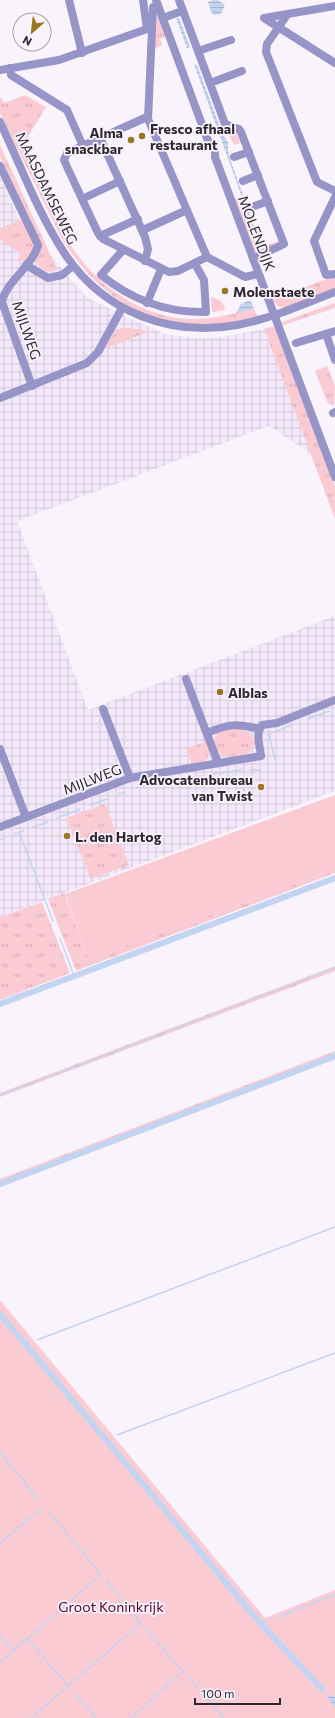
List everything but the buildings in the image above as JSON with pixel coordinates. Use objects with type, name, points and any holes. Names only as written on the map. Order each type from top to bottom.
[{"type":"street","points":[[69,0],[82,53]]},
{"type":"street","points":[[143,0],[150,29]]},
{"type":"street","points":[[179,0],[225,124],[238,129],[241,132],[284,244],[253,259]]},
{"type":"street","points":[[157,2],[153,7],[150,29],[148,117],[206,257],[245,277],[258,274]]},
{"type":"street","name":"MOLENDIJK","points":[[157,2],[208,140],[212,143],[216,153],[215,157],[335,477]]},
{"type":"street","points":[[335,6],[264,18],[335,64]]},
{"type":"street","points":[[163,18],[182,11]]},
{"type":"street","points":[[287,15],[267,44],[266,52],[317,182],[335,191]]},
{"type":"street","points":[[0,70],[59,60],[150,29]]},
{"type":"street","points":[[198,51],[231,40]]},
{"type":"street","points":[[10,68],[11,75],[67,110],[82,146]]},
{"type":"street","points":[[210,83],[242,71]]},
{"type":"street","points":[[148,117],[82,146],[67,154],[64,160],[100,236],[103,239],[161,270],[169,272],[178,271],[195,264],[206,257]]},
{"type":"street","name":"MAASDAMSEWEG","points":[[0,122],[51,230],[74,266],[97,290],[122,308],[161,324],[198,329],[237,325],[274,315],[335,292]]},
{"type":"street","points":[[100,138],[143,230],[148,249],[145,261]]},
{"type":"street","points":[[234,157],[249,152]]},
{"type":"street","name":"MIJLWEG","points":[[0,166],[38,245],[36,254],[7,291],[2,302],[32,386]]},
{"type":"street","points":[[243,181],[258,175]]},
{"type":"street","points":[[82,199],[120,182]]},
{"type":"street","points":[[335,197],[314,241],[326,275],[335,274]]},
{"type":"street","points":[[252,208],[268,201]]},
{"type":"street","points":[[143,230],[187,210]]},
{"type":"street","points":[[100,236],[138,219]]},
{"type":"street","points":[[123,250],[101,275],[134,298],[169,310],[206,312],[204,280],[195,264]]},
{"type":"street","points":[[26,265],[48,278],[56,277],[74,266]]},
{"type":"street","points":[[147,303],[161,270]]},
{"type":"street","points":[[0,398],[87,363],[98,352],[122,308]]},
{"type":"street","points":[[296,343],[335,331]]},
{"type":"street","points":[[326,334],[335,360]]},
{"type":"street","points":[[186,679],[218,763]]},
{"type":"street","points":[[207,733],[231,725],[241,725],[259,729],[262,725],[277,723],[335,700]]},
{"type":"street","points":[[103,709],[130,778]]},
{"type":"street","name":"MIJLWEG","points":[[0,828],[130,778],[261,756],[259,729]]},
{"type":"street","points":[[0,749],[26,818]]},
{"type":"shaded area","points":[[0,176],[19,219],[87,298],[162,333],[171,335],[196,338],[221,337],[264,329],[311,454],[271,427],[266,427],[17,521],[88,710],[335,616],[335,791],[0,917]]},
{"type":"green space","points":[[157,13],[166,36],[160,39],[162,45],[154,49]]},
{"type":"green space","points":[[25,95],[46,107],[23,145],[65,236],[87,267],[101,281],[116,293],[133,303],[150,311],[169,316],[188,319],[204,319],[254,309],[258,317],[216,325],[191,325],[168,322],[147,315],[127,305],[108,292],[91,277],[62,239],[0,113],[0,96],[4,103]]},
{"type":"green space","points":[[236,132],[240,143],[234,145],[229,135]]},
{"type":"green space","points":[[0,145],[57,269],[54,271],[50,272],[44,270],[37,262],[37,256],[41,245],[0,156]]},
{"type":"green space","points":[[242,196],[260,247],[279,241],[278,244],[255,254],[234,199]]},
{"type":"green space","points":[[22,219],[33,241],[32,251],[24,262],[17,259],[22,254],[0,240],[0,229]]},
{"type":"green space","points":[[335,276],[335,289],[284,308],[277,306],[272,299]]},
{"type":"green space","points":[[211,297],[221,301],[225,310],[212,312]]},
{"type":"green space","points":[[335,303],[335,308],[281,326],[282,322]]},
{"type":"green space","points":[[275,326],[335,487],[335,519],[264,329]]},
{"type":"green space","points":[[121,328],[150,331],[104,349],[116,330]]},
{"type":"green space","points":[[327,366],[335,386],[334,406],[329,404],[327,401],[315,371]]},
{"type":"green space","points":[[235,728],[245,731],[252,736],[255,742],[252,749],[247,754],[239,757],[223,756],[218,751],[215,744],[216,733]]},
{"type":"green space","points":[[207,741],[210,749],[207,760],[192,764],[186,749]]},
{"type":"green space","points":[[335,795],[335,869],[89,959],[65,894]]},
{"type":"green space","points":[[105,804],[129,865],[91,879],[66,818]]},
{"type":"green space","points":[[335,869],[335,873],[76,971],[48,899],[64,893],[89,959]]},
{"type":"green space","points":[[42,902],[70,973],[0,1000],[0,917]]},
{"type":"green space","points":[[335,966],[335,971],[0,1097],[0,1093]]},
{"type":"green space","points":[[335,1051],[335,1059],[0,1187],[0,1179]]},
{"type":"green space","name":"Groot Koninkrijk","points":[[0,1300],[265,1618],[335,1590],[335,1718],[0,1718]]},
{"type":"water","points":[[218,0],[225,5],[221,14],[214,15],[211,12],[208,2]]},
{"type":"water","points":[[176,18],[179,18],[190,47],[187,48]]},
{"type":"water","points":[[194,64],[197,65],[222,133],[228,142],[228,151],[231,162],[262,247],[260,247]]},
{"type":"water","points":[[251,301],[254,309],[236,313],[241,304]]},
{"type":"water","points":[[327,1695],[335,1697],[335,1707],[328,1699]]},
{"type":"waterway","points":[[308,719],[329,711]]},
{"type":"waterway","points":[[275,760],[269,734],[290,726]]},
{"type":"waterway","points":[[213,774],[241,770]]},
{"type":"waterway","points":[[250,770],[260,770]]},
{"type":"waterway","points":[[189,778],[201,776]]},
{"type":"waterway","points":[[165,782],[177,780]]},
{"type":"waterway","points":[[136,788],[152,784]]},
{"type":"waterway","points":[[119,794],[125,792]]},
{"type":"waterway","points":[[91,805],[107,799]]},
{"type":"waterway","points":[[57,818],[80,809]]},
{"type":"waterway","points":[[33,827],[48,822]]},
{"type":"waterway","points":[[15,834],[24,831]]},
{"type":"waterway","points":[[19,832],[53,921]]},
{"type":"waterway","points":[[0,1004],[335,878]]},
{"type":"waterway","points":[[60,938],[74,976]]},
{"type":"waterway","points":[[0,1095],[335,968]]},
{"type":"waterway","points":[[0,1184],[335,1056]]},
{"type":"waterway","points":[[37,1340],[335,1227]]},
{"type":"waterway","points":[[0,1314],[260,1623],[322,1689]]},
{"type":"waterway","points":[[26,1345],[29,1342]]},
{"type":"waterway","points":[[117,1435],[335,1353]]},
{"type":"waterway","points":[[0,1452],[39,1500]]},
{"type":"waterway","points":[[0,1543],[41,1509]]},
{"type":"waterway","points":[[0,1662],[97,1578],[100,1573],[50,1513]]},
{"type":"waterway","points":[[31,1718],[141,1623],[106,1580]]},
{"type":"waterway","points":[[278,1617],[335,1595]]},
{"type":"waterway","points":[[260,1623],[266,1621]]},
{"type":"waterway","points":[[131,1718],[183,1671],[145,1629]]},
{"type":"waterway","points":[[0,1636],[13,1651]]},
{"type":"waterway","points":[[27,1638],[68,1686]]},
{"type":"waterway","points":[[188,1677],[224,1718]]},
{"type":"waterway","points":[[74,1693],[96,1718]]},
{"type":"place","name":"Fresco afhaal restaurant","points":[[142,136]]},
{"type":"place","name":"Alma snackbar","points":[[131,140]]},
{"type":"place","name":"Molenstaete","points":[[225,291]]},
{"type":"place","name":"Alblas","points":[[220,692]]},
{"type":"place","name":"Advocatenbureau van Twist","points":[[261,787]]},
{"type":"place","name":"L. den Hartog","points":[[67,836]]}]
